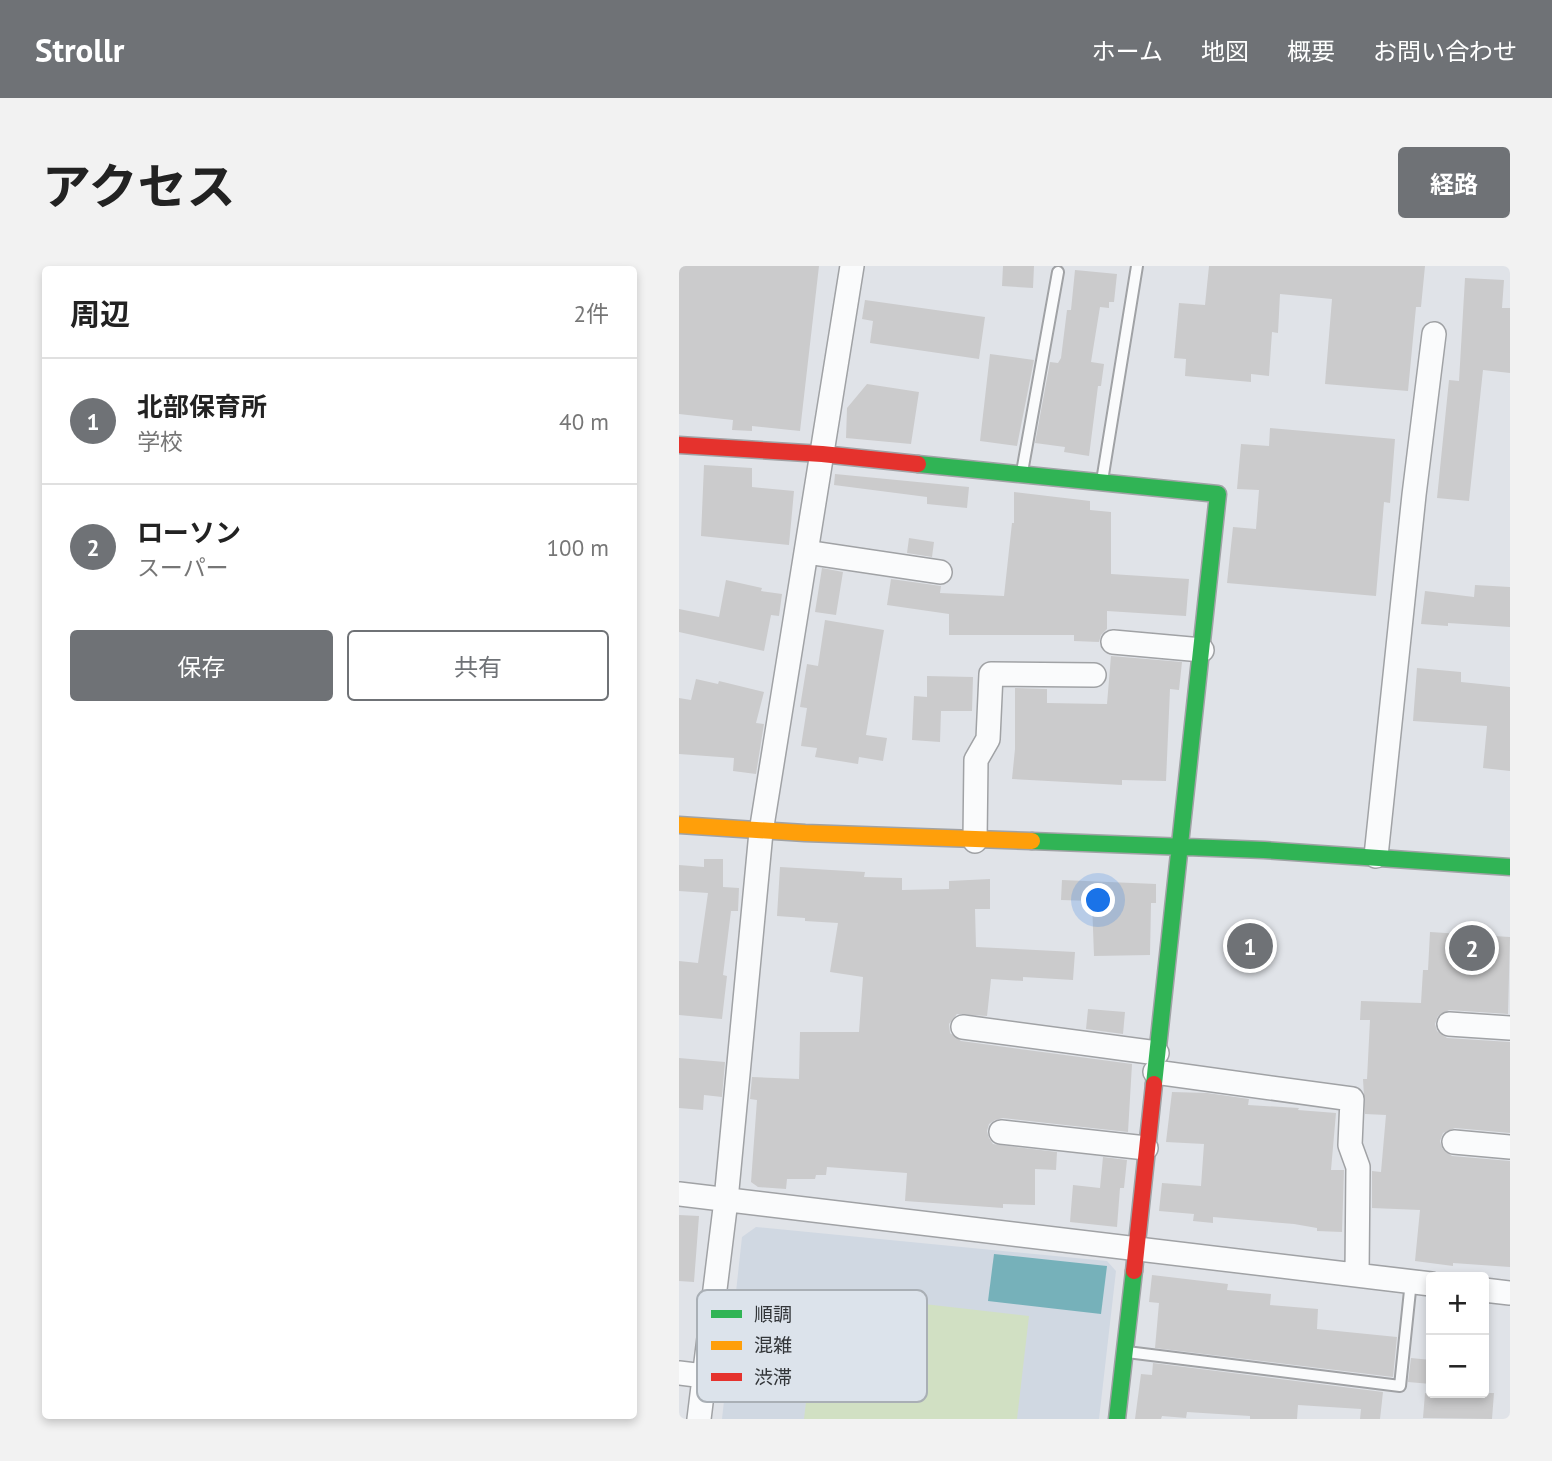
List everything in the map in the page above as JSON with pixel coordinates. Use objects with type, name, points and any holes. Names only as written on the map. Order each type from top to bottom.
[{"type":"street","points":[[714,1290],[726,1200],[761,832],[852,266]]},
{"type":"street","points":[[1376,856],[1434,334]]},
{"type":"street","points":[[679,445],[822,454],[1218,494],[1117,1419]]},
{"type":"street","points":[[806,552],[940,572]]},
{"type":"street","points":[[1114,642],[1202,650]]},
{"type":"street","points":[[975,841],[976,760],[988,739],[991,674],[1094,675]]},
{"type":"street","points":[[679,825],[761,832],[975,841],[1181,846],[1376,856],[1510,867]]},
{"type":"street","points":[[1448,1024],[1510,1028]]},
{"type":"street","points":[[963,1027],[1352,1099],[1350,1145],[1358,1167],[1357,1274]]},
{"type":"street","points":[[1001,1132],[1146,1148]]},
{"type":"street","points":[[1454,1142],[1510,1147]]},
{"type":"street","points":[[679,1194],[1421,1282]]},
{"type":"street","points":[[1489,1291],[1510,1293]]},
{"type":"street","points":[[679,1373],[697,1375]]},
{"type":"lane","points":[[1102,482],[1137,266]]},
{"type":"lane","points":[[1022,474],[1058,272]]},
{"type":"lane","points":[[1124,1352],[1401,1386],[1421,1282]]},
{"type":"shaded area","points":[[756,1227],[1107,1261],[1116,1271],[1099,1419],[722,1419],[724,1402],[927,1402],[927,1290],[736,1290],[742,1237]]},
{"type":"green space","points":[[927,1304],[1029,1316],[1017,1419],[804,1419],[806,1402],[927,1402]]},
{"type":"water","points":[[994,1254],[1107,1266],[1101,1314],[988,1301]]},
{"type":"building","points":[[679,266],[819,266],[800,431],[752,426],[752,431],[732,430],[733,420],[679,414]]},
{"type":"building","points":[[1003,266],[1034,266],[1033,288],[1002,286]]},
{"type":"building","points":[[1209,266],[1425,266],[1421,307],[1416,307],[1408,391],[1325,384],[1332,299],[1280,294],[1278,333],[1272,332],[1269,376],[1251,374],[1251,382],[1185,376],[1186,359],[1174,358],[1179,303],[1205,305]]},
{"type":"building","points":[[1075,270],[1117,274],[1114,302],[1109,302],[1109,308],[1100,307],[1091,362],[1104,364],[1101,386],[1098,386],[1089,456],[1064,452],[1065,447],[1035,443],[1050,362],[1058,363],[1061,358],[1067,310],[1071,310]]},
{"type":"building","points":[[1465,278],[1504,280],[1502,308],[1510,308],[1510,373],[1483,370],[1469,501],[1437,498],[1449,380],[1459,381]]},
{"type":"building","points":[[865,300],[985,317],[979,359],[870,343],[873,321],[862,319]]},
{"type":"building","points":[[990,354],[1034,360],[1017,446],[980,441]]},
{"type":"building","points":[[867,384],[919,392],[911,444],[846,438],[847,408]]},
{"type":"building","points":[[1270,428],[1395,439],[1390,503],[1384,502],[1376,596],[1227,583],[1233,527],[1256,529],[1259,490],[1237,489],[1241,444],[1269,446]]},
{"type":"building","points":[[704,465],[752,468],[752,487],[794,491],[789,545],[701,536]]},
{"type":"building","points":[[835,474],[969,487],[967,508],[927,504],[927,497],[834,485]]},
{"type":"building","points":[[1014,492],[1090,501],[1090,510],[1111,512],[1111,574],[1189,579],[1186,616],[1107,611],[1107,629],[1099,642],[1074,641],[1074,635],[949,635],[949,614],[887,605],[891,579],[941,586],[940,593],[1004,596],[1014,523]]},
{"type":"building","points":[[909,538],[934,542],[932,557],[907,553]]},
{"type":"building","points":[[822,568],[843,572],[836,615],[815,612]]},
{"type":"building","points":[[726,580],[762,588],[761,591],[782,594],[779,616],[771,615],[764,651],[679,632],[679,609],[719,617]]},
{"type":"building","points":[[1475,585],[1510,587],[1510,627],[1421,624],[1425,591],[1474,597]]},
{"type":"building","points":[[825,620],[884,630],[866,735],[887,738],[883,761],[859,757],[858,764],[815,757],[817,748],[801,746],[807,708],[800,707],[807,664],[818,666]]},
{"type":"building","points":[[1111,656],[1182,662],[1179,690],[1170,689],[1166,781],[1122,780],[1122,785],[1012,779],[1015,688],[1047,689],[1047,703],[1107,704]]},
{"type":"building","points":[[1417,668],[1461,672],[1461,682],[1510,687],[1510,771],[1483,768],[1487,726],[1413,721]]},
{"type":"building","points":[[927,676],[973,677],[972,711],[941,711],[940,742],[912,740],[914,696],[927,697]]},
{"type":"building","points":[[696,679],[718,684],[719,681],[764,692],[756,723],[764,724],[756,774],[733,771],[734,758],[679,754],[679,698],[691,700]]},
{"type":"building","points":[[704,859],[723,859],[723,887],[739,888],[738,911],[731,911],[723,975],[727,976],[722,1019],[679,1015],[679,961],[698,963],[708,893],[679,891],[679,865],[704,867]]},
{"type":"building","points":[[780,867],[865,872],[864,877],[902,878],[902,890],[949,889],[949,881],[990,879],[990,909],[975,909],[976,947],[1075,952],[1073,980],[1023,977],[1023,981],[991,979],[987,1016],[957,1014],[949,1024],[950,1033],[961,1041],[1132,1064],[1128,1132],[1003,1118],[989,1124],[987,1131],[993,1144],[1057,1152],[1056,1170],[1035,1169],[1035,1205],[1003,1204],[1003,1208],[905,1201],[907,1173],[827,1167],[826,1175],[816,1175],[815,1179],[787,1179],[786,1189],[758,1187],[751,1182],[757,1100],[750,1099],[752,1077],[799,1079],[800,1032],[859,1032],[863,977],[830,972],[838,923],[777,916]]},
{"type":"building","points":[[1062,880],[1156,884],[1156,903],[1151,903],[1150,955],[1094,956],[1092,901],[1061,900]]},
{"type":"building","points":[[1430,932],[1510,937],[1508,1014],[1449,1010],[1438,1016],[1435,1024],[1437,1031],[1447,1038],[1510,1042],[1510,1133],[1455,1128],[1443,1133],[1440,1141],[1442,1148],[1452,1156],[1510,1161],[1510,1267],[1453,1263],[1453,1266],[1415,1261],[1420,1210],[1372,1208],[1372,1171],[1381,1172],[1386,1115],[1365,1114],[1363,1079],[1367,1079],[1370,1020],[1360,1020],[1361,1001],[1421,1003],[1423,970],[1428,970]]},
{"type":"building","points":[[1088,1009],[1125,1012],[1123,1034],[1086,1029]]},
{"type":"building","points":[[679,1058],[725,1062],[722,1097],[704,1095],[703,1110],[679,1108]]},
{"type":"building","points":[[1172,1092],[1207,1093],[1249,1099],[1248,1105],[1336,1113],[1331,1170],[1344,1170],[1342,1232],[1317,1231],[1317,1228],[1294,1224],[1213,1217],[1213,1223],[1193,1221],[1194,1214],[1159,1211],[1162,1183],[1201,1186],[1204,1144],[1166,1142]]},
{"type":"building","points":[[1103,1157],[1127,1160],[1124,1188],[1120,1188],[1117,1227],[1070,1222],[1073,1185],[1100,1188]]},
{"type":"building","points":[[679,1215],[699,1216],[694,1282],[679,1281]]},
{"type":"building","points":[[1152,1275],[1228,1284],[1227,1290],[1271,1294],[1270,1305],[1318,1309],[1317,1329],[1397,1337],[1393,1377],[1155,1348],[1159,1303],[1149,1302]]},
{"type":"building","points":[[1411,1358],[1426,1360],[1426,1384],[1408,1382]]},
{"type":"building","points":[[1153,1363],[1383,1392],[1380,1419],[1360,1419],[1361,1409],[1298,1405],[1297,1419],[1250,1419],[1250,1416],[1187,1412],[1186,1418],[1162,1416],[1161,1419],[1135,1419],[1141,1374],[1152,1375]]},
{"type":"building","points":[[1425,1393],[1426,1398],[1489,1398],[1489,1393],[1494,1393],[1492,1419],[1423,1418]]},
{"type":"traffic: fast","points":[[918,464],[1218,494],[1154,1084]]},
{"type":"traffic: fast","points":[[1032,841],[1264,850],[1510,867]]},
{"type":"traffic: fast","points":[[1117,1419],[1134,1271]]},
{"type":"traffic: slow","points":[[679,825],[805,833],[1032,841]]},
{"type":"traffic: jam","points":[[679,445],[822,454],[918,464]]},
{"type":"traffic: jam","points":[[1134,1271],[1154,1084]]},
{"type":"place","name":"北部保育所","points":[[1250,946]]},
{"type":"place","name":"ローソン","points":[[1472,948]]}]
